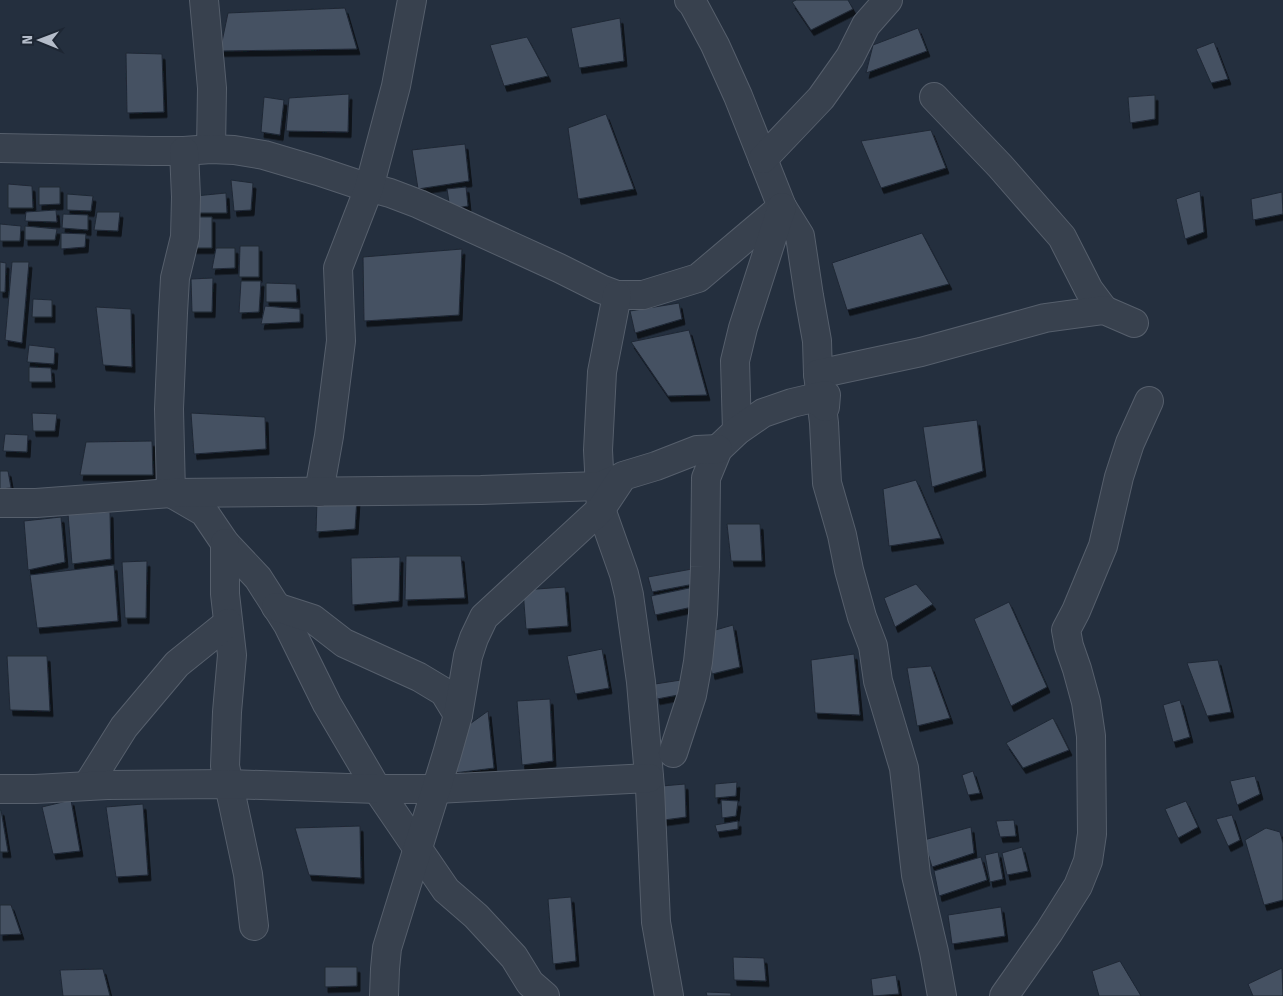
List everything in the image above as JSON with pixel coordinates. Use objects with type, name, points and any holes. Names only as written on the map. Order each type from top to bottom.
[{"type":"street","points":[[171,493],[169,409],[175,278],[185,237],[198,150],[212,88],[204,0]]},
{"type":"street","points":[[319,492],[329,436],[341,340],[338,268],[369,188],[396,86],[412,0]]},
{"type":"street","points":[[763,159],[821,98],[850,57],[866,25],[888,0]]},
{"type":"street","points":[[691,1],[715,45],[738,96],[782,207],[800,236],[817,341],[827,483],[862,617],[873,646],[878,681],[904,768],[916,875],[942,996]]},
{"type":"street","points":[[934,97],[1000,166],[1062,237],[1089,290],[1104,310],[1134,323]]},
{"type":"street","points":[[0,148],[234,150],[264,155],[390,193],[419,204],[617,295],[643,295],[698,278],[782,207]]},
{"type":"street","points":[[673,753],[692,695],[704,614],[706,478],[728,440],[735,361],[743,328],[782,207]]},
{"type":"street","points":[[617,295],[602,372],[598,450],[608,490],[628,595],[641,682],[649,778],[656,922],[668,996]]},
{"type":"street","points":[[384,996],[387,948],[458,715],[468,656],[474,638],[484,617],[608,490],[656,466],[728,440],[763,413],[792,403],[819,385],[920,352],[1045,318],[1104,310]]},
{"type":"street","points":[[1004,996],[1049,932],[1078,886],[1088,861],[1092,834],[1091,736],[1086,702],[1066,630],[1103,546],[1119,477],[1130,443],[1149,401]]},
{"type":"street","points":[[0,503],[36,503],[171,493],[608,490]]},
{"type":"street","points":[[171,493],[204,512],[225,543],[258,578],[288,625],[327,704],[378,788],[446,890],[476,916],[514,957],[530,983],[545,996]]},
{"type":"street","points":[[225,543],[225,594],[232,655],[227,712],[226,766],[248,874],[254,926]]},
{"type":"street","points":[[276,607],[312,619],[344,643],[419,677],[444,692],[458,715]]},
{"type":"street","points":[[87,786],[124,727],[177,664],[228,623]]},
{"type":"street","points":[[0,789],[229,784],[436,789],[649,778]]},
{"type":"building","points":[[796,0],[848,0],[853,9],[811,30],[792,2]]},
{"type":"building","points":[[345,8],[357,49],[220,51],[228,13]]},
{"type":"building","points":[[620,18],[624,61],[579,68],[571,28]]},
{"type":"building","points":[[918,28],[927,51],[866,73],[873,45]]},
{"type":"building","points":[[527,37],[548,76],[504,86],[490,45]]},
{"type":"building","points":[[1214,42],[1228,79],[1211,83],[1196,49]]},
{"type":"building","points":[[126,53],[162,54],[164,112],[127,113]]},
{"type":"building","points":[[349,94],[348,132],[286,131],[289,98]]},
{"type":"building","points":[[1155,95],[1155,119],[1130,123],[1128,97]]},
{"type":"building","points":[[264,97],[284,100],[280,135],[261,132]]},
{"type":"building","points":[[606,114],[634,189],[578,199],[568,128]]},
{"type":"building","points":[[931,130],[946,168],[881,188],[861,141]]},
{"type":"building","points":[[465,144],[469,181],[418,189],[412,150]]},
{"type":"building","points":[[231,180],[253,183],[251,210],[234,211]]},
{"type":"building","points":[[8,184],[32,186],[33,208],[8,208]]},
{"type":"building","points":[[39,187],[60,187],[60,204],[39,205]]},
{"type":"building","points":[[466,187],[468,206],[450,209],[447,189]]},
{"type":"building","points":[[1200,191],[1204,232],[1185,239],[1176,199]]},
{"type":"building","points":[[1282,192],[1283,214],[1253,220],[1251,199]]},
{"type":"building","points":[[226,193],[227,213],[195,213],[195,196]]},
{"type":"building","points":[[67,194],[93,196],[91,211],[67,210]]},
{"type":"building","points":[[56,210],[57,222],[25,221],[26,212]]},
{"type":"building","points":[[97,212],[120,212],[118,231],[94,230]]},
{"type":"building","points":[[63,214],[88,215],[88,230],[62,228]]},
{"type":"building","points":[[191,217],[212,217],[212,248],[189,248]]},
{"type":"building","points":[[0,224],[21,226],[20,241],[0,241]]},
{"type":"building","points":[[25,226],[57,229],[55,240],[25,240]]},
{"type":"building","points":[[61,233],[86,234],[85,247],[61,249]]},
{"type":"building","points":[[922,233],[949,284],[847,310],[832,263]]},
{"type":"building","points":[[240,246],[259,246],[259,277],[239,277]]},
{"type":"building","points":[[216,248],[235,248],[235,268],[212,269]]},
{"type":"building","points":[[462,249],[459,315],[364,321],[363,257]]},
{"type":"building","points":[[0,262],[6,263],[5,292],[0,292]]},
{"type":"building","points":[[12,262],[29,262],[22,343],[5,340]]},
{"type":"building","points":[[213,278],[212,312],[192,312],[191,279]]},
{"type":"building","points":[[241,281],[261,281],[259,312],[239,313]]},
{"type":"building","points":[[266,283],[296,284],[297,302],[266,302]]},
{"type":"building","points":[[33,299],[52,300],[52,317],[32,317]]},
{"type":"building","points":[[679,303],[682,319],[635,333],[630,311]]},
{"type":"building","points":[[265,306],[300,309],[300,322],[261,324]]},
{"type":"building","points":[[96,307],[131,309],[132,367],[103,365]]},
{"type":"building","points":[[689,330],[707,395],[668,396],[631,342]]},
{"type":"building","points":[[29,345],[55,348],[54,364],[27,362]]},
{"type":"building","points":[[29,367],[51,368],[52,382],[29,382]]},
{"type":"building","points":[[32,413],[57,414],[55,431],[33,431]]},
{"type":"building","points":[[191,413],[265,417],[266,449],[194,454]]},
{"type":"building","points":[[977,420],[983,471],[932,487],[923,427]]},
{"type":"building","points":[[5,434],[28,435],[27,452],[3,451]]},
{"type":"building","points":[[152,441],[153,475],[80,475],[86,442]]},
{"type":"building","points":[[0,471],[8,471],[11,488],[0,489]]},
{"type":"building","points":[[916,480],[941,538],[889,546],[883,489]]},
{"type":"building","points":[[357,498],[355,529],[316,532],[317,500]]},
{"type":"building","points":[[110,512],[111,559],[72,564],[68,514]]},
{"type":"building","points":[[61,517],[65,562],[28,570],[24,521]]},
{"type":"building","points":[[727,524],[760,524],[762,561],[731,561]]},
{"type":"building","points":[[406,556],[461,556],[465,598],[405,600]]},
{"type":"building","points":[[400,557],[399,601],[352,605],[351,558]]},
{"type":"building","points":[[147,561],[146,618],[125,618],[122,562]]},
{"type":"building","points":[[114,565],[118,621],[37,628],[30,575]]},
{"type":"building","points":[[692,569],[694,584],[652,592],[648,577]]},
{"type":"building","points":[[916,584],[933,604],[895,627],[884,598]]},
{"type":"building","points":[[565,587],[568,626],[526,629],[523,590]]},
{"type":"building","points":[[694,587],[697,606],[655,615],[651,596]]},
{"type":"building","points":[[1009,602],[1047,687],[1011,706],[974,619]]},
{"type":"building","points":[[733,625],[740,667],[712,674],[705,633]]},
{"type":"building","points":[[602,649],[609,688],[575,694],[567,656]]},
{"type":"building","points":[[854,654],[860,715],[815,713],[811,660]]},
{"type":"building","points":[[7,656],[47,656],[50,711],[10,710]]},
{"type":"building","points":[[1218,660],[1231,712],[1207,716],[1187,663]]},
{"type":"building","points":[[931,666],[950,718],[917,726],[907,668]]},
{"type":"building","points":[[681,680],[683,694],[657,699],[655,684]]},
{"type":"building","points":[[550,699],[553,761],[522,765],[517,701]]},
{"type":"building","points":[[1180,700],[1190,737],[1173,742],[1163,705]]},
{"type":"building","points":[[488,711],[494,768],[454,773],[460,731]]},
{"type":"building","points":[[1053,718],[1069,750],[1023,768],[1006,743]]},
{"type":"building","points":[[973,771],[980,793],[968,795],[962,775]]},
{"type":"building","points":[[1255,776],[1260,794],[1237,805],[1230,781]]},
{"type":"building","points":[[737,782],[736,796],[715,798],[715,784]]},
{"type":"building","points":[[685,784],[686,817],[664,820],[662,786]]},
{"type":"building","points":[[71,800],[80,851],[53,854],[42,807]]},
{"type":"building","points":[[721,800],[738,801],[736,816],[722,818]]},
{"type":"building","points":[[1186,801],[1198,827],[1178,838],[1165,809]]},
{"type":"building","points":[[143,804],[148,875],[116,877],[106,807]]},
{"type":"building","points":[[1,810],[8,852],[0,852]]},
{"type":"building","points":[[1232,815],[1240,840],[1228,846],[1216,819]]},
{"type":"building","points":[[1014,820],[1016,836],[1000,837],[996,821]]},
{"type":"building","points":[[738,821],[738,829],[717,832],[715,825]]},
{"type":"building","points":[[360,826],[361,878],[309,875],[295,828]]},
{"type":"building","points":[[971,827],[974,853],[932,867],[924,840]]},
{"type":"building","points":[[1266,828],[1280,832],[1283,843],[1283,900],[1264,905],[1245,840]]},
{"type":"building","points":[[1022,847],[1028,871],[1007,875],[1002,853]]},
{"type":"building","points":[[998,852],[1003,879],[990,882],[985,855]]},
{"type":"building","points":[[981,857],[987,880],[939,896],[934,871]]},
{"type":"building","points":[[571,897],[576,961],[553,964],[548,899]]},
{"type":"building","points":[[0,905],[11,905],[21,934],[0,935]]},
{"type":"building","points":[[1001,907],[1005,936],[952,944],[948,915]]},
{"type":"building","points":[[733,957],[764,958],[766,981],[734,980]]},
{"type":"building","points":[[1120,961],[1141,996],[1099,996],[1092,971]]},
{"type":"building","points":[[325,967],[357,967],[357,986],[325,987]]},
{"type":"building","points":[[1282,968],[1283,996],[1253,996],[1248,984]]},
{"type":"building","points":[[103,969],[110,996],[63,996],[60,970]]},
{"type":"building","points":[[896,975],[899,994],[873,996],[871,979]]},
{"type":"building","points":[[706,992],[731,993],[731,996],[707,996]]}]
